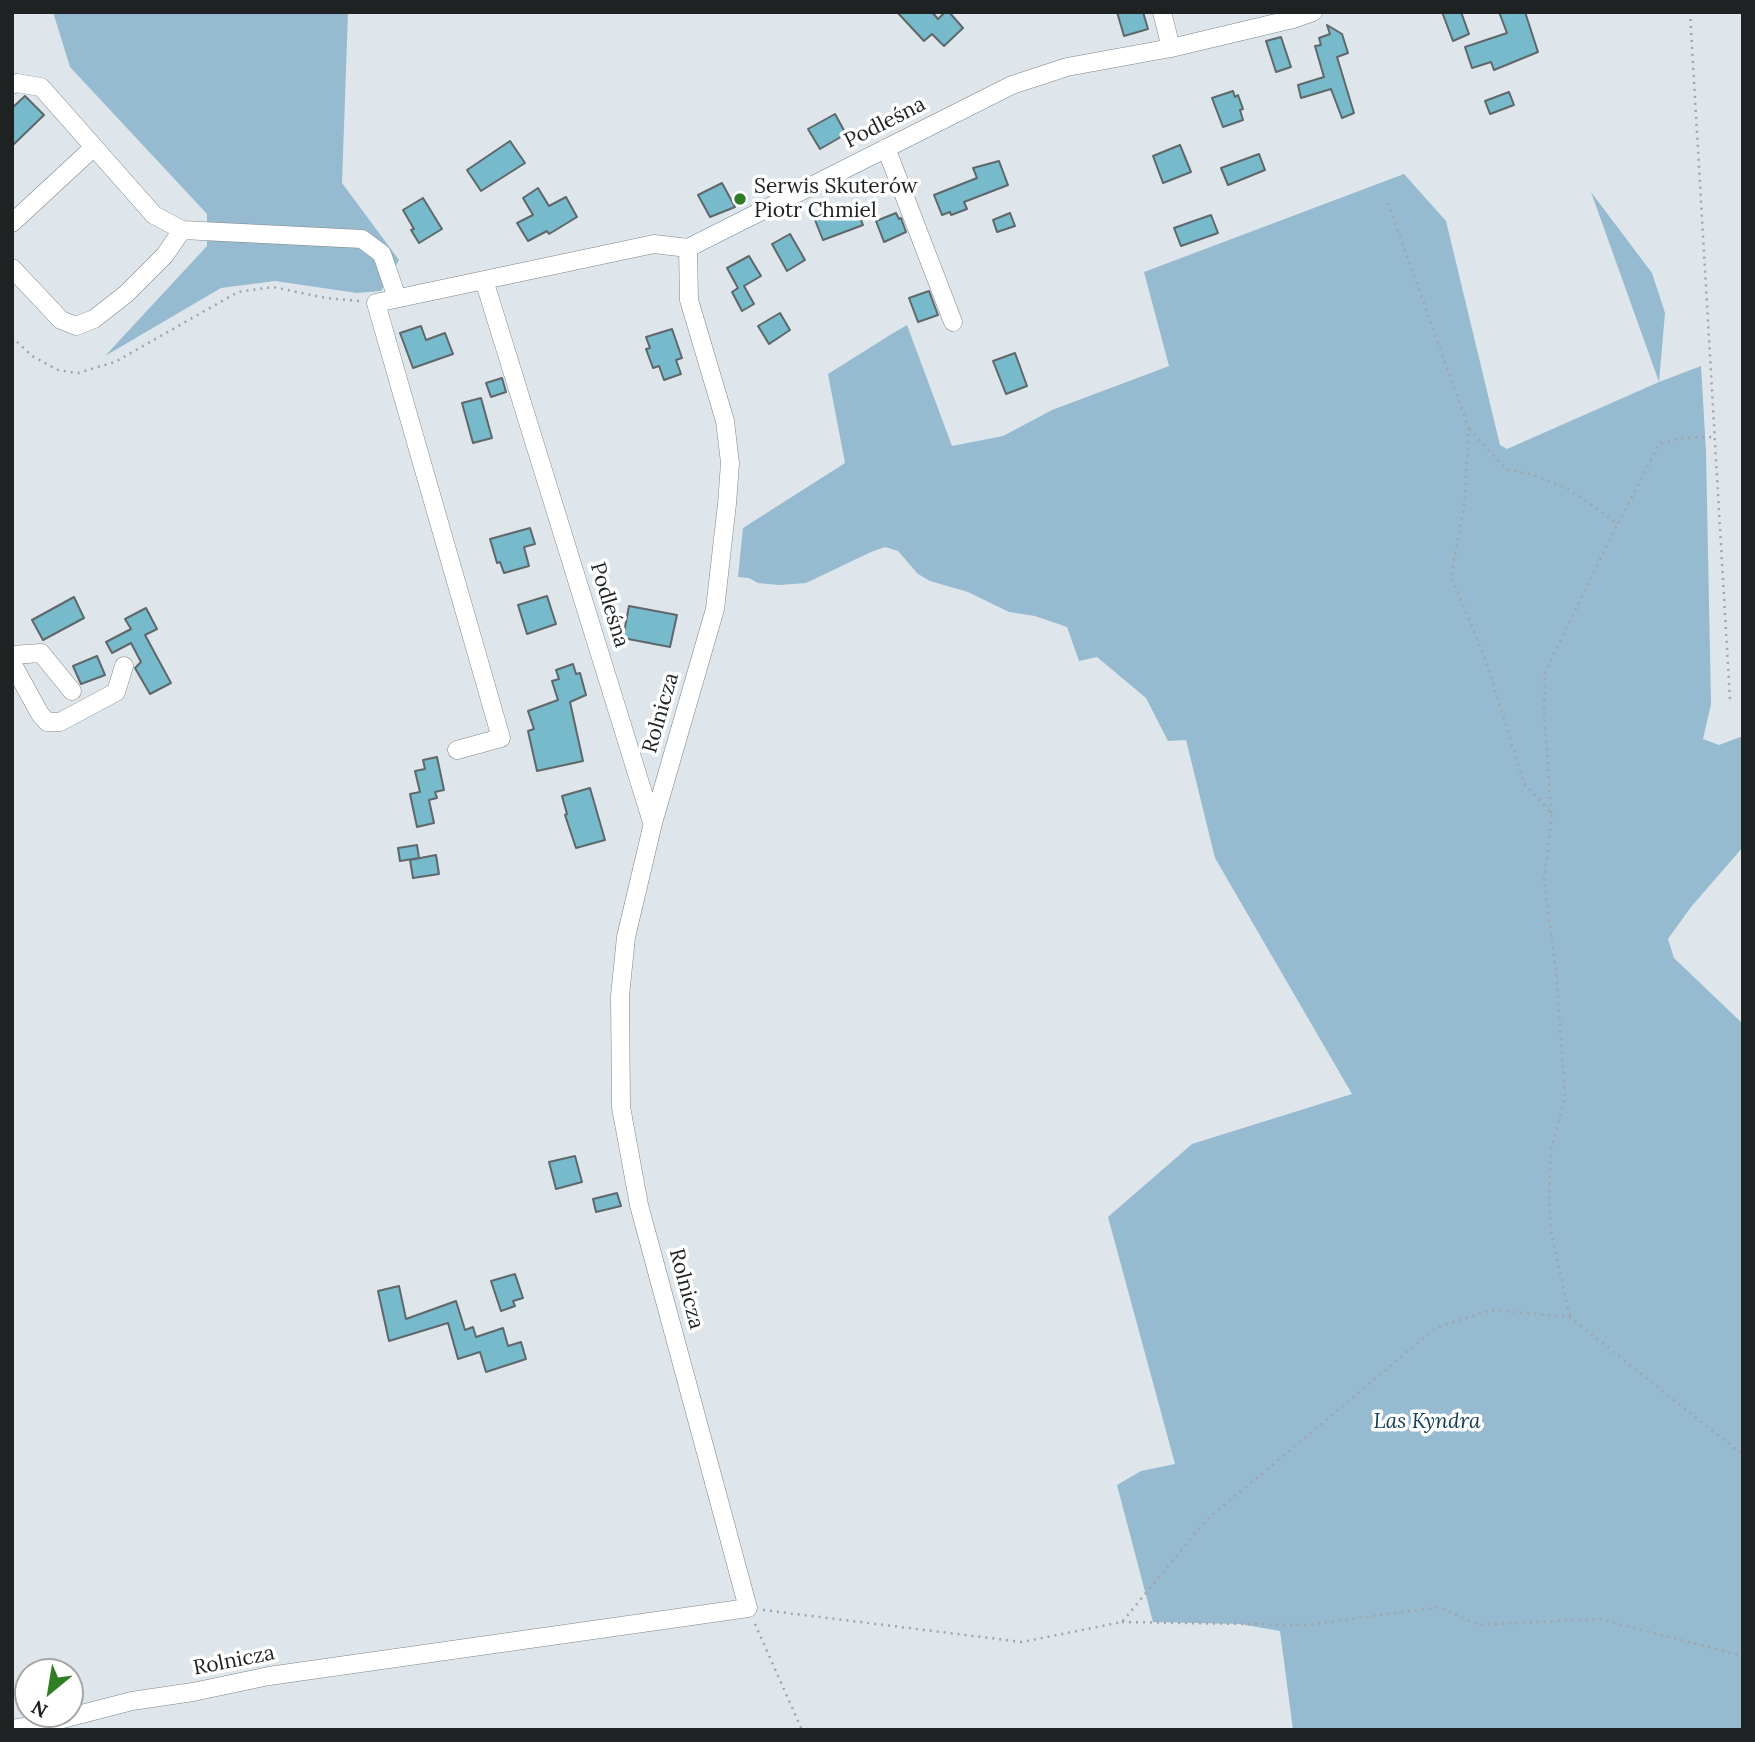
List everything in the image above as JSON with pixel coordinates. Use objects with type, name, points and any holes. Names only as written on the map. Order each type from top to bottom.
[{"type":"street","points":[[1162,12],[1171,48]]},
{"type":"street","name":"Podleśna","points":[[688,248],[1012,85],[1067,67],[1171,48],[1313,12]]},
{"type":"street","points":[[12,85],[17,83],[41,88],[154,215],[182,230],[362,239],[382,254],[397,298]]},
{"type":"street","points":[[12,223],[93,148]]},
{"type":"street","points":[[887,148],[953,322]]},
{"type":"street","points":[[12,268],[61,320],[76,326],[94,319],[126,294],[164,255],[182,230]]},
{"type":"street","points":[[457,750],[501,738],[376,303],[654,244],[688,248]]},
{"type":"street","name":"Rolnicza","points":[[12,1729],[132,1702],[269,1676],[748,1608],[639,1205],[621,1107],[621,996],[626,937],[653,823],[715,609],[730,463],[725,421],[689,300],[688,248]]},
{"type":"street","name":"Podleśna","points":[[484,281],[653,823]]},
{"type":"street","points":[[12,655],[41,653],[72,691]]},
{"type":"street","points":[[12,663],[47,722],[60,722],[116,692],[124,666]]},
{"type":"path","points":[[1690,12],[1730,700]]},
{"type":"path","points":[[1388,203],[1469,429],[1506,469],[1534,475],[1569,489],[1619,523]]},
{"type":"path","points":[[12,337],[32,356],[58,370],[78,373],[115,362],[238,292],[274,287],[326,298],[376,303]]},
{"type":"path","points":[[1469,429],[1464,507],[1451,576],[1485,657],[1524,783],[1552,814]]},
{"type":"path","points":[[1570,1317],[1551,1232],[1549,1199],[1551,1150],[1565,1097],[1556,971],[1544,881],[1552,814],[1544,710],[1545,672],[1659,444],[1680,438],[1715,437]]},
{"type":"path","points":[[1122,1622],[1205,1521],[1436,1328],[1490,1310],[1570,1317],[1739,1452],[1743,1452]]},
{"type":"path","points":[[748,1608],[1022,1642],[1122,1622],[1308,1625],[1439,1607],[1478,1625],[1599,1619],[1743,1656]]},
{"type":"path","points":[[748,1608],[802,1730]]},
{"type":"green space","points":[[53,12],[348,12],[342,183],[399,260],[381,291],[357,293],[275,281],[221,288],[105,356],[207,246],[207,214],[70,67]]},
{"type":"green space","name":"Las Kyndra","points":[[1404,174],[1446,221],[1500,445],[1507,449],[1701,366],[1706,452],[1711,704],[1703,739],[1719,745],[1743,736],[1743,847],[1691,907],[1668,939],[1674,958],[1743,1024],[1743,1730],[1293,1730],[1280,1631],[1240,1624],[1153,1622],[1117,1485],[1141,1471],[1175,1464],[1108,1217],[1192,1144],[1352,1094],[1215,858],[1186,740],[1168,741],[1146,698],[1097,657],[1079,661],[1067,627],[1035,616],[1009,612],[968,592],[930,581],[918,574],[898,551],[885,547],[806,583],[779,585],[738,577],[743,528],[845,463],[828,374],[890,335],[907,325],[952,446],[1003,436],[1052,410],[1169,366],[1144,272]]},
{"type":"green space","points":[[1591,192],[1652,273],[1665,313],[1659,382]]},
{"type":"building","points":[[897,12],[932,12],[938,19],[945,12],[949,12],[963,28],[944,46],[932,34],[924,41]]},
{"type":"building","points":[[1117,12],[1143,12],[1148,29],[1124,36]]},
{"type":"building","points":[[1442,12],[1461,12],[1469,34],[1453,41]]},
{"type":"building","points":[[1499,12],[1525,12],[1538,52],[1494,70],[1491,62],[1472,68],[1465,47],[1507,33]]},
{"type":"building","points":[[1327,25],[1342,34],[1348,53],[1337,57],[1354,113],[1342,118],[1331,89],[1301,98],[1298,85],[1324,77],[1315,46],[1321,45],[1319,38],[1330,34]]},
{"type":"building","points":[[1281,37],[1291,67],[1276,72],[1266,41]]},
{"type":"building","points":[[1233,91],[1235,97],[1238,95],[1243,109],[1240,110],[1243,120],[1223,127],[1212,98]]},
{"type":"building","points":[[1509,92],[1514,105],[1490,114],[1485,101]]},
{"type":"building","points":[[25,96],[44,115],[12,146],[12,108]]},
{"type":"building","points":[[835,114],[846,134],[820,149],[808,129]]},
{"type":"building","points":[[510,141],[525,163],[481,191],[467,170]]},
{"type":"building","points":[[1180,145],[1191,172],[1163,183],[1153,156]]},
{"type":"building","points":[[1259,154],[1265,170],[1228,185],[1221,168]]},
{"type":"building","points":[[999,161],[1008,185],[964,202],[967,209],[951,215],[950,212],[942,215],[934,195],[977,178],[973,168]]},
{"type":"building","points":[[722,183],[735,207],[710,217],[698,195]]},
{"type":"building","points":[[538,188],[549,206],[566,197],[577,217],[549,234],[547,231],[528,241],[517,223],[533,215],[523,198]]},
{"type":"building","points":[[423,198],[442,229],[419,243],[403,210]]},
{"type":"building","points":[[855,205],[863,225],[823,240],[815,220]]},
{"type":"building","points":[[896,213],[906,232],[884,242],[876,221]]},
{"type":"building","points":[[1010,213],[1015,226],[997,232],[993,220]]},
{"type":"building","points":[[1211,215],[1218,233],[1181,246],[1174,228]]},
{"type":"building","points":[[790,234],[805,260],[787,271],[772,244]]},
{"type":"building","points":[[749,256],[761,276],[744,286],[754,304],[742,311],[732,292],[738,288],[727,268]]},
{"type":"building","points":[[929,291],[938,315],[918,322],[909,298]]},
{"type":"building","points":[[780,313],[790,330],[769,344],[758,326]]},
{"type":"building","points":[[421,326],[426,340],[445,333],[453,354],[413,368],[400,333]]},
{"type":"building","points":[[672,329],[682,358],[676,360],[681,374],[664,380],[659,366],[653,368],[646,349],[650,348],[646,337]]},
{"type":"building","points":[[1015,353],[1027,386],[1006,394],[993,361]]},
{"type":"building","points":[[502,378],[506,392],[491,397],[486,383]]},
{"type":"building","points":[[481,398],[492,438],[473,443],[462,403]]},
{"type":"building","points":[[530,528],[535,544],[524,547],[529,566],[504,573],[500,562],[497,563],[490,539]]},
{"type":"building","points":[[547,596],[556,624],[527,634],[518,605]]},
{"type":"building","points":[[74,597],[84,618],[43,640],[32,620]]},
{"type":"building","points":[[629,606],[677,615],[670,647],[623,638]]},
{"type":"building","points":[[146,608],[157,629],[145,635],[171,683],[150,694],[135,668],[141,662],[131,643],[112,653],[106,642],[131,629],[125,619]]},
{"type":"building","points":[[97,656],[105,675],[81,684],[73,666]]},
{"type":"building","points":[[573,664],[576,674],[580,673],[586,695],[570,702],[583,761],[537,771],[528,731],[534,729],[528,711],[558,700],[552,681],[559,679],[556,670]]},
{"type":"building","points":[[437,757],[444,790],[435,792],[437,798],[429,800],[434,823],[417,827],[410,794],[420,792],[415,771],[425,769],[423,760]]},
{"type":"building","points":[[590,788],[605,840],[576,848],[562,796]]},
{"type":"building","points":[[417,845],[419,858],[400,861],[398,848]]},
{"type":"building","points":[[436,855],[439,874],[413,878],[410,860]]},
{"type":"building","points":[[575,1156],[582,1182],[556,1189],[549,1162]]},
{"type":"building","points":[[617,1193],[621,1206],[596,1212],[593,1199]]},
{"type":"building","points":[[515,1274],[523,1298],[513,1301],[515,1306],[501,1311],[491,1281]]},
{"type":"building","points":[[399,1286],[406,1319],[456,1301],[465,1330],[473,1327],[476,1337],[503,1328],[508,1346],[521,1342],[526,1359],[486,1372],[480,1352],[458,1359],[448,1323],[389,1341],[378,1291]]},
{"type":"place","name":"Serwis Skuterów Piotr Chmiel","points":[[740,199]]}]
